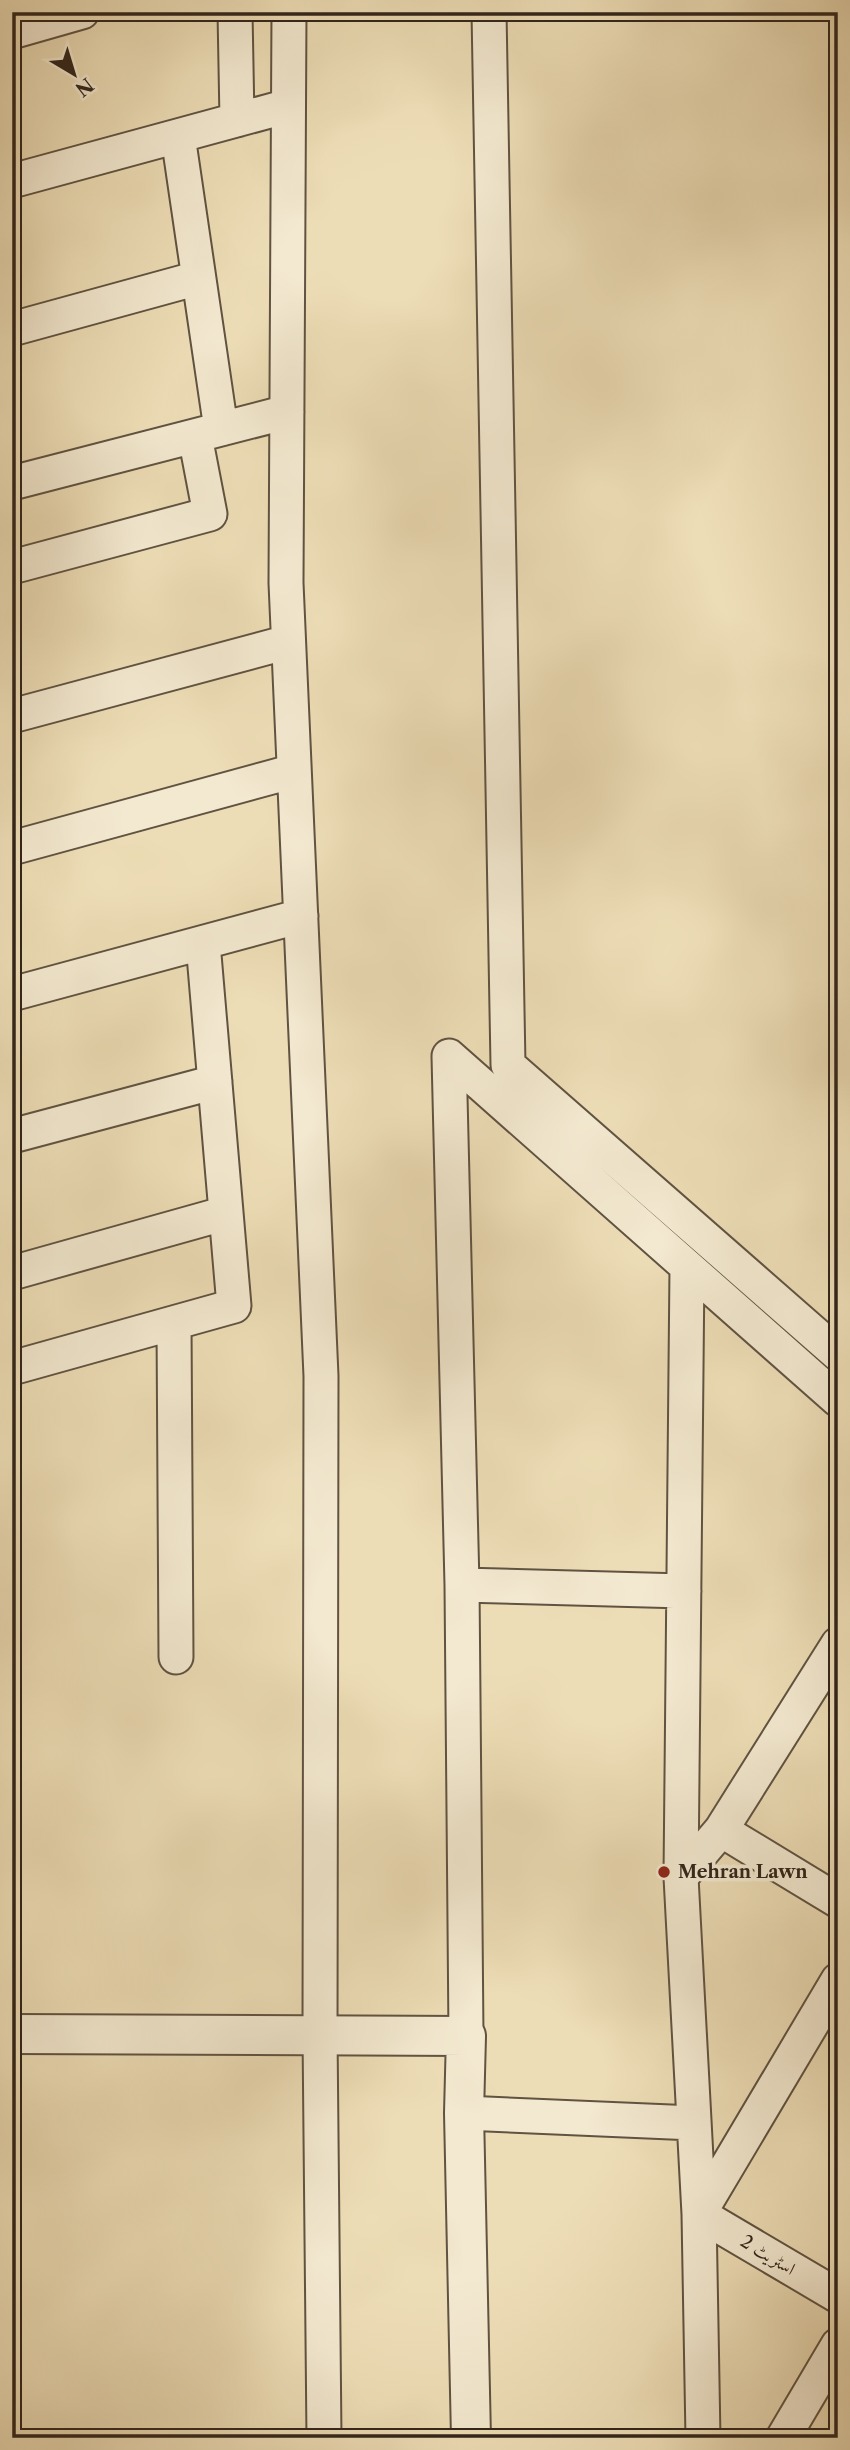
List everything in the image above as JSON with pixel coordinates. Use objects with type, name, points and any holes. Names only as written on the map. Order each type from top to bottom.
[{"type":"street","points":[[12,32],[82,12]]},
{"type":"street","points":[[235,12],[237,120]]},
{"type":"street","points":[[289,12],[286,583],[321,1376],[320,2034],[324,2438]]},
{"type":"street","points":[[489,12],[508,1065],[838,1354]]},
{"type":"street","points":[[12,181],[288,106]]},
{"type":"street","points":[[12,567],[210,514],[208,432],[198,278],[178,136]]},
{"type":"street","points":[[12,329],[198,278]]},
{"type":"street","points":[[12,483],[287,412]]},
{"type":"street","points":[[12,716],[288,642]]},
{"type":"street","points":[[12,848],[294,771]]},
{"type":"street","points":[[12,994],[301,916]]},
{"type":"street","points":[[12,1368],[234,1306],[203,943]]},
{"type":"street","points":[[471,2438],[464,2113],[466,2036],[462,1585],[449,1056],[838,1400]]},
{"type":"street","points":[[12,1136],[215,1082]]},
{"type":"street","points":[[12,1273],[226,1213]]},
{"type":"street","points":[[687,1267],[681,1877],[699,2214],[703,2438]]},
{"type":"street","points":[[174,1323],[176,1657]]},
{"type":"street","points":[[462,1585],[684,1591]]},
{"type":"street","points":[[681,1877],[721,1830],[838,1644]]},
{"type":"street","points":[[721,1830],[838,1900]]},
{"type":"street","points":[[699,2214],[838,1980]]},
{"type":"street","points":[[12,2034],[466,2036]]},
{"type":"street","points":[[464,2113],[694,2123]]},
{"type":"street","name":"اسٹریٹ 2","points":[[699,2214],[838,2296]]},
{"type":"street","points":[[782,2438],[838,2345]]},
{"type":"place","name":"Mehran Lawn","points":[[664,1872]]}]
